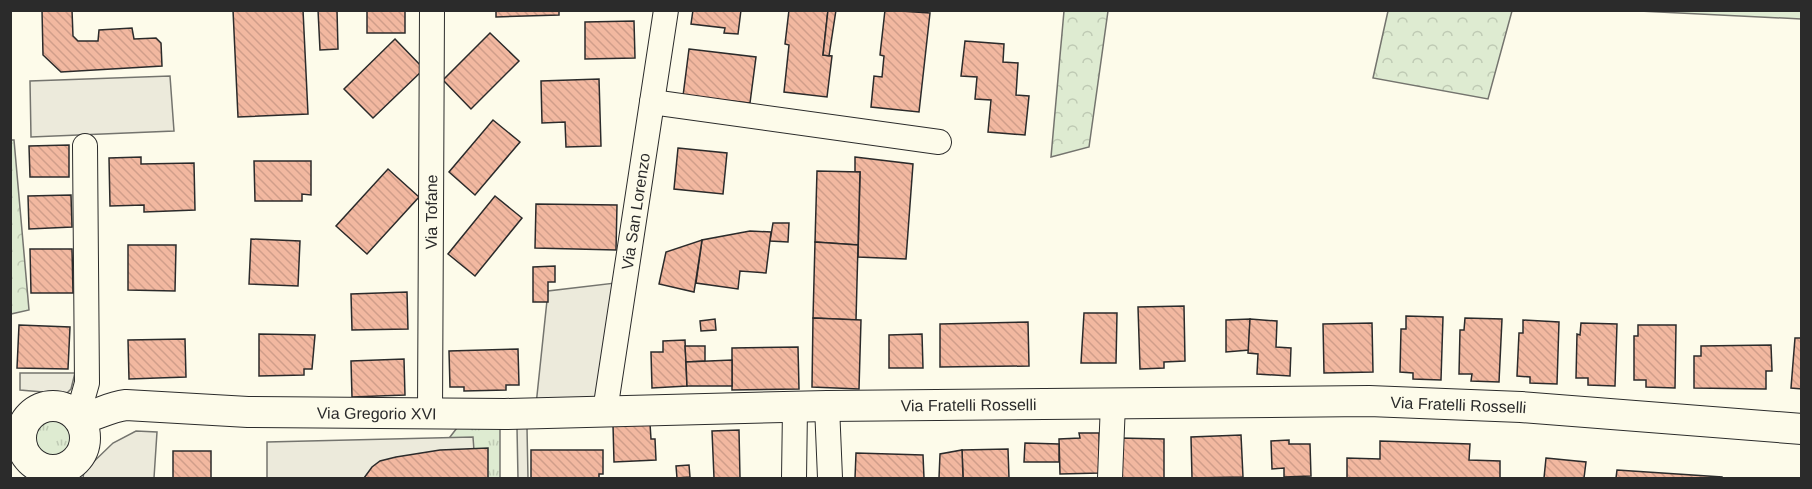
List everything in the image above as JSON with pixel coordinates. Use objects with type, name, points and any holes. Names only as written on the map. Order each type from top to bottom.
[{"type":"main road","name":"Via Fratelli Rosselli","points":[[605,411],[1113,403],[1416,403],[1521,407],[1802,429]]},
{"type":"main road","name":"Via Gregorio XVI","points":[[49,437],[111,407],[430,413],[605,411]]},
{"type":"street","name":"Via Tofane","points":[[430,413],[432,10]]},
{"type":"street","name":"Via San Lorenzo","points":[[605,411],[666,10]]},
{"type":"street","points":[[652,102],[939,142]]},
{"type":"street","name":"Via Gregorio XVI","points":[[49,437],[86,388],[85,146]]},
{"type":"street","name":"Via Gregorio XVI","points":[[86,388],[97,398],[137,406]]},
{"type":"street","points":[[1110,478],[1113,403]]},
{"type":"street","points":[[827,406],[830,478]]},
{"type":"street","points":[[794,478],[795,408]]},
{"type":"green space","points":[[1064,11],[1108,11],[1089,147],[1051,157]]},
{"type":"green space","points":[[1388,11],[1512,11],[1488,99],[1373,78]]},
{"type":"green space","points":[[1639,11],[1801,11],[1801,19]]},
{"type":"green space","points":[[11,140],[14,140],[29,310],[11,314]]},
{"type":"green space","points":[[473,407],[500,407],[500,478],[364,478],[440,450]]},
{"type":"green space","points":[[53,419],[66,425],[72,438],[66,451],[53,457],[40,451],[34,438],[40,425]]},
{"type":"shaded area","points":[[170,76],[174,131],[31,137],[30,81]]},
{"type":"shaded area","points":[[615,283],[598,406],[536,405],[548,291]]},
{"type":"shaded area","points":[[20,373],[75,373],[71,389],[66,394],[20,390]]},
{"type":"shaded area","points":[[517,428],[527,428],[528,478],[518,478]]},
{"type":"shaded area","points":[[136,431],[157,432],[154,478],[83,478],[84,471],[113,443]]},
{"type":"shaded area","points":[[473,437],[476,478],[267,478],[267,442]]},
{"type":"building","points":[[42,10],[72,10],[73,36],[78,41],[98,41],[99,30],[132,28],[134,39],[156,38],[161,43],[162,66],[61,72],[43,55]]},
{"type":"building","points":[[233,10],[303,10],[308,114],[238,117]]},
{"type":"building","points":[[318,10],[337,10],[338,49],[320,50]]},
{"type":"building","points":[[367,10],[405,10],[405,33],[367,33]]},
{"type":"building","points":[[496,10],[559,10],[559,15],[496,17]]},
{"type":"building","points":[[693,10],[741,10],[738,34],[724,33],[725,28],[691,24]]},
{"type":"building","points":[[789,10],[828,10],[823,55],[832,56],[827,97],[784,92],[789,45],[785,44]]},
{"type":"building","points":[[828,10],[836,10],[829,56],[823,55]]},
{"type":"building","points":[[885,10],[930,13],[919,112],[871,107],[874,76],[882,77],[884,56],[880,55]]},
{"type":"building","points":[[634,21],[635,58],[585,59],[585,22]]},
{"type":"building","points":[[490,33],[519,61],[471,109],[443,80]]},
{"type":"building","points":[[395,39],[424,69],[373,118],[344,89]]},
{"type":"building","points":[[965,41],[1004,44],[1003,62],[1018,63],[1016,95],[1029,96],[1025,135],[988,132],[991,100],[975,99],[977,77],[961,76]]},
{"type":"building","points":[[689,49],[756,57],[750,103],[683,96]]},
{"type":"building","points":[[599,79],[601,146],[566,147],[565,122],[542,123],[541,81]]},
{"type":"building","points":[[493,120],[520,142],[475,195],[449,172]]},
{"type":"building","points":[[69,145],[69,177],[30,177],[29,146]]},
{"type":"building","points":[[678,148],[727,153],[723,194],[674,189]]},
{"type":"building","points":[[141,157],[141,164],[194,163],[195,210],[144,212],[144,205],[110,206],[109,158]]},
{"type":"building","points":[[855,157],[913,164],[906,259],[858,257],[860,172],[855,172]]},
{"type":"building","points":[[254,161],[311,161],[311,195],[302,194],[302,201],[255,201]]},
{"type":"building","points":[[388,169],[419,197],[367,254],[336,226]]},
{"type":"building","points":[[817,171],[860,172],[858,245],[815,242]]},
{"type":"building","points":[[71,195],[72,227],[29,229],[28,196]]},
{"type":"building","points":[[495,196],[522,218],[475,276],[448,254]]},
{"type":"building","points":[[536,204],[617,205],[616,250],[535,248]]},
{"type":"building","points":[[773,223],[789,223],[788,242],[770,241]]},
{"type":"building","points":[[750,231],[771,232],[766,273],[740,271],[738,289],[696,283],[702,240]]},
{"type":"building","points":[[251,239],[300,241],[298,286],[249,284]]},
{"type":"building","points":[[702,240],[694,292],[659,284],[666,252]]},
{"type":"building","points":[[815,242],[858,245],[856,320],[813,318]]},
{"type":"building","points":[[128,245],[176,245],[175,291],[128,290]]},
{"type":"building","points":[[30,249],[72,249],[73,293],[31,293]]},
{"type":"building","points":[[555,266],[555,282],[548,282],[548,302],[533,302],[533,267]]},
{"type":"building","points":[[407,292],[408,329],[352,330],[351,294]]},
{"type":"building","points":[[1184,306],[1185,361],[1164,362],[1164,368],[1140,369],[1138,307]]},
{"type":"building","points":[[1084,313],[1117,313],[1116,363],[1081,363]]},
{"type":"building","points":[[1406,316],[1443,317],[1441,380],[1413,379],[1413,373],[1400,372],[1401,329],[1406,329]]},
{"type":"building","points":[[813,318],[861,320],[859,389],[812,387]]},
{"type":"building","points":[[1465,318],[1502,319],[1499,382],[1471,381],[1472,374],[1459,374],[1460,330],[1464,330]]},
{"type":"building","points":[[715,319],[716,330],[701,331],[700,321]]},
{"type":"building","points":[[1250,319],[1249,350],[1226,352],[1226,320]]},
{"type":"building","points":[[1250,319],[1277,321],[1276,347],[1291,348],[1290,376],[1257,374],[1258,354],[1248,353]]},
{"type":"building","points":[[1523,320],[1559,322],[1557,384],[1530,383],[1530,377],[1517,376],[1519,333],[1523,333]]},
{"type":"building","points":[[1028,322],[1029,366],[940,367],[940,324]]},
{"type":"building","points":[[1372,323],[1373,372],[1324,373],[1323,324]]},
{"type":"building","points":[[1581,323],[1617,324],[1615,386],[1588,385],[1588,378],[1576,378],[1577,334],[1580,335]]},
{"type":"building","points":[[19,325],[70,327],[68,369],[17,368]]},
{"type":"building","points":[[1638,325],[1676,325],[1675,388],[1646,387],[1646,380],[1634,380],[1634,336],[1638,336]]},
{"type":"building","points":[[259,334],[315,335],[312,369],[304,369],[304,375],[259,376]]},
{"type":"building","points":[[922,334],[923,368],[889,368],[889,335]]},
{"type":"building","points":[[1795,338],[1802,338],[1802,389],[1791,388]]},
{"type":"building","points":[[185,339],[186,377],[129,379],[128,340]]},
{"type":"building","points":[[685,340],[687,386],[652,388],[651,352],[663,352],[663,341]]},
{"type":"building","points":[[1771,345],[1772,371],[1766,371],[1766,389],[1694,388],[1694,356],[1701,356],[1701,346]]},
{"type":"building","points":[[685,346],[705,346],[705,361],[686,362]]},
{"type":"building","points":[[798,347],[799,389],[732,390],[732,348]]},
{"type":"building","points":[[518,349],[519,385],[506,385],[506,390],[464,391],[464,387],[450,387],[449,351]]},
{"type":"building","points":[[404,359],[405,395],[352,397],[351,361]]},
{"type":"building","points":[[732,360],[732,386],[687,386],[686,362]]},
{"type":"building","points":[[650,424],[651,439],[655,439],[656,460],[614,462],[613,425]]},
{"type":"building","points":[[739,430],[740,478],[714,478],[712,431]]},
{"type":"building","points":[[1079,433],[1099,433],[1100,473],[1060,474],[1059,439],[1080,438]]},
{"type":"building","points":[[1241,435],[1243,477],[1192,478],[1191,437]]},
{"type":"building","points":[[1120,438],[1164,439],[1164,478],[1119,478]]},
{"type":"building","points":[[1289,440],[1289,444],[1310,444],[1311,476],[1284,477],[1284,468],[1272,469],[1271,441]]},
{"type":"building","points":[[1380,441],[1470,444],[1469,460],[1500,461],[1500,478],[1347,478],[1347,458],[1380,459]]},
{"type":"building","points":[[1025,443],[1059,444],[1059,462],[1024,462]]},
{"type":"building","points":[[488,448],[488,478],[364,478],[380,461],[396,457],[440,450]]},
{"type":"building","points":[[1008,449],[1009,478],[963,478],[962,450]]},
{"type":"building","points":[[531,450],[603,450],[603,474],[599,474],[599,478],[531,478]]},
{"type":"building","points":[[962,450],[963,478],[939,478],[940,454]]},
{"type":"building","points":[[173,451],[211,451],[211,478],[173,478]]},
{"type":"building","points":[[856,453],[923,455],[924,478],[855,478]]},
{"type":"building","points":[[1546,458],[1586,462],[1584,478],[1544,478]]},
{"type":"building","points":[[689,465],[690,477],[677,478],[676,466]]},
{"type":"building","points":[[1617,470],[1722,477],[1722,478],[1616,478]]}]
